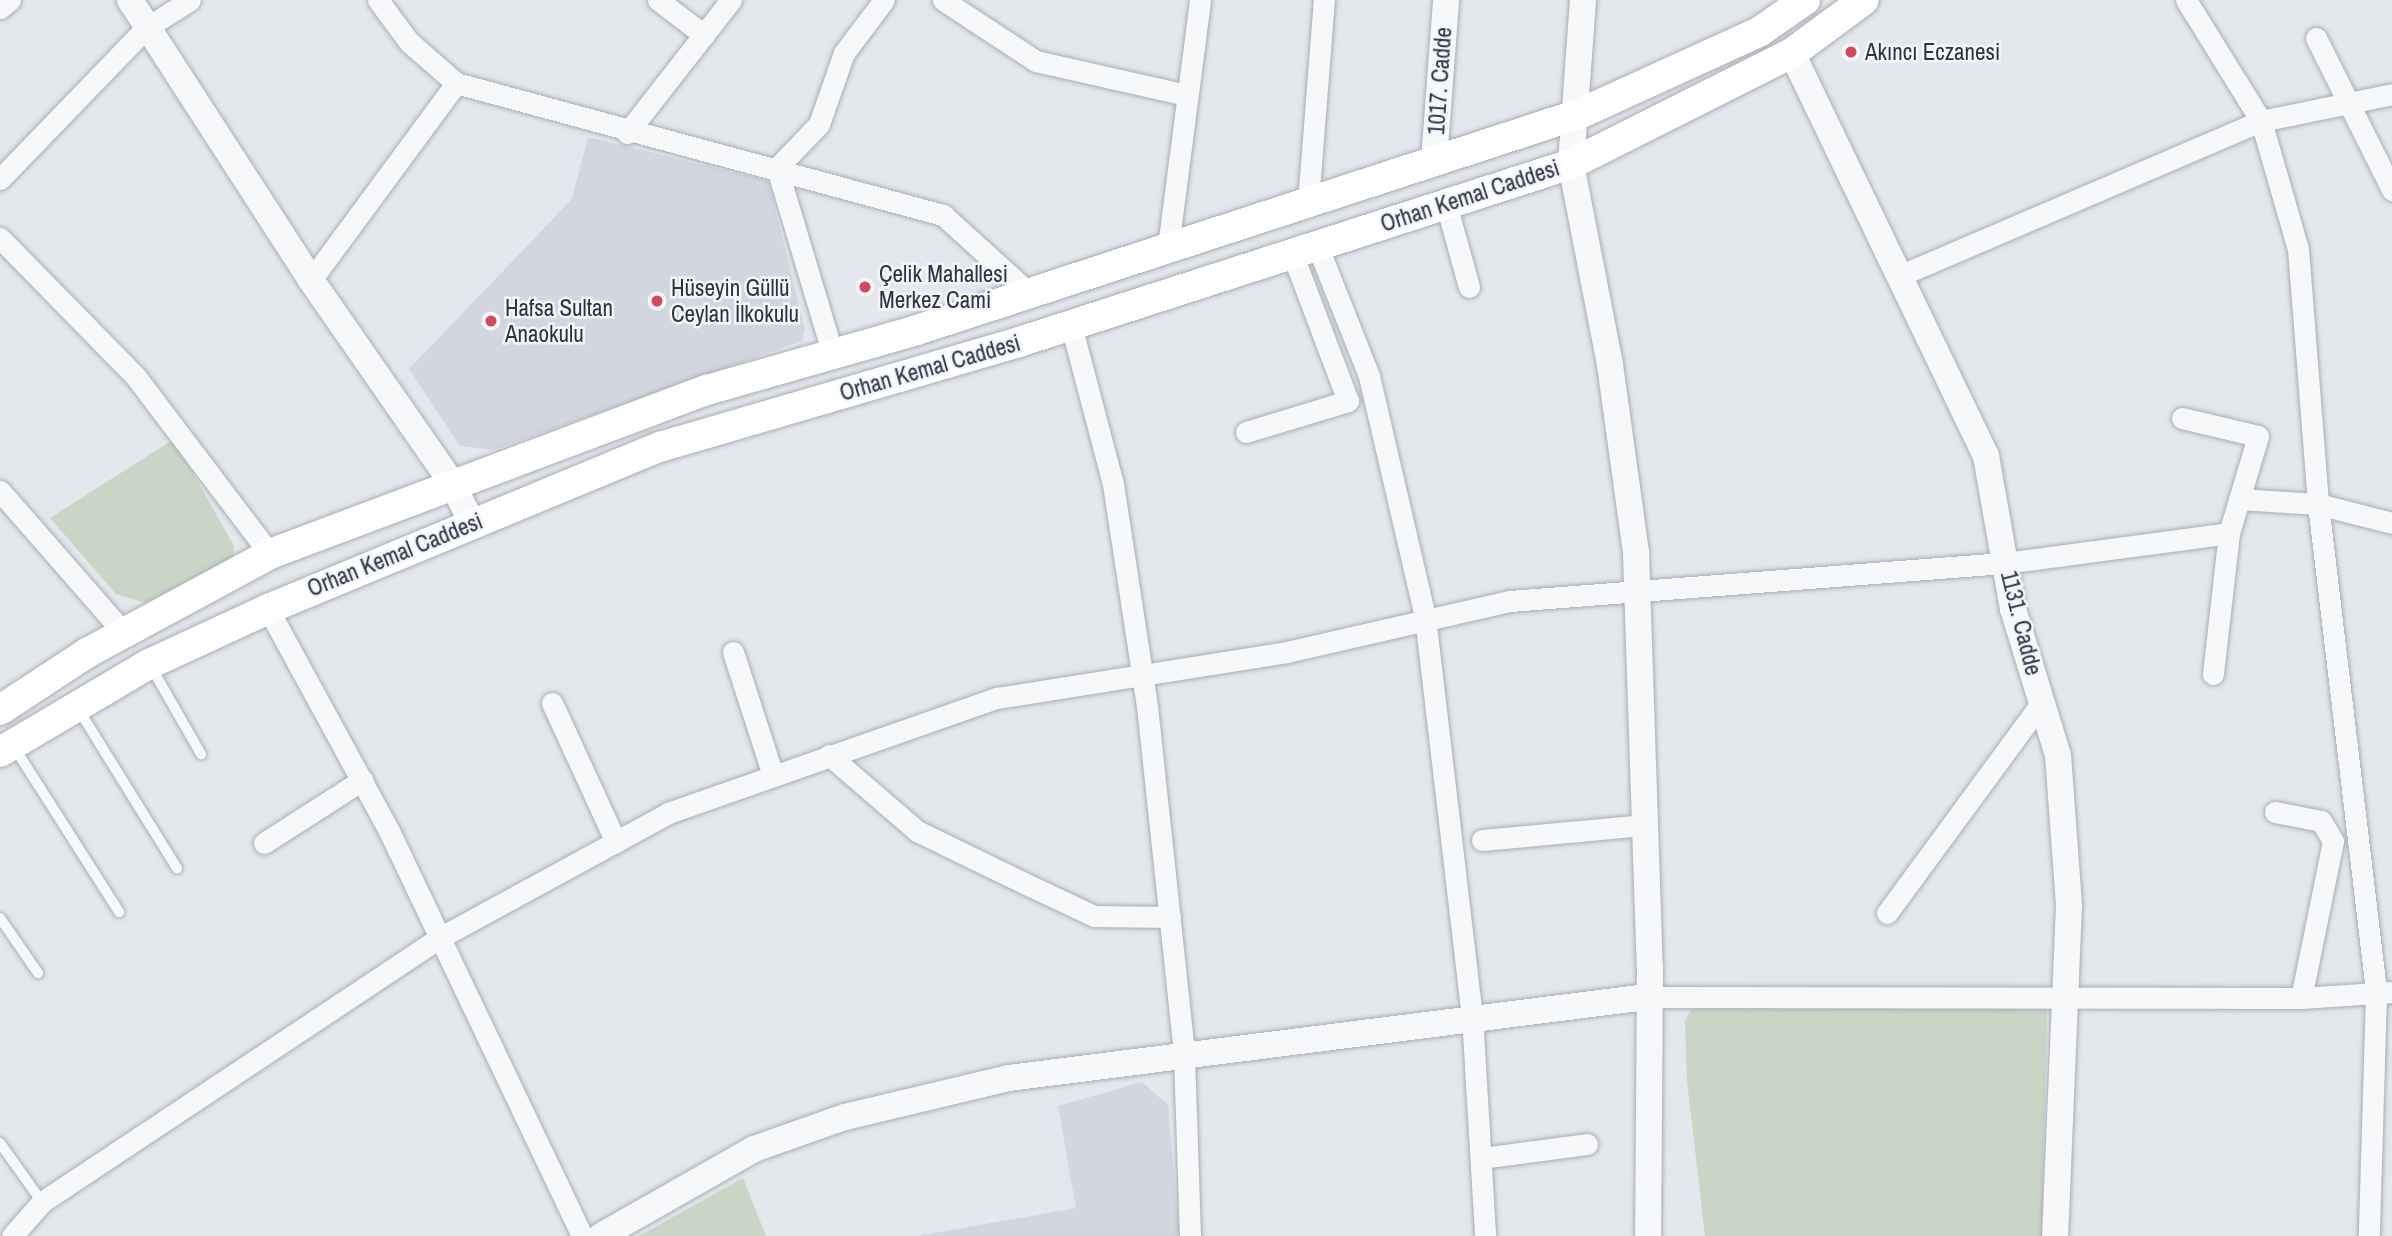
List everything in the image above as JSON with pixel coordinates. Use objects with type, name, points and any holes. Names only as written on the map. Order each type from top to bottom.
[{"type":"main road","name":"Orhan Kemal Caddesi","points":[[0,710],[124,633],[270,554],[452,483],[707,390],[833,355],[1029,293],[1579,114],[1759,32],[1805,0]]},
{"type":"main road","name":"Orhan Kemal Caddesi","points":[[6,748],[75,705],[149,664],[268,609],[660,447],[1071,325],[1571,164],[1792,53],[1864,0]]},
{"type":"street","points":[[0,8],[10,0]]},
{"type":"street","points":[[130,0],[310,280],[452,483],[472,523]]},
{"type":"street","points":[[0,179],[146,28],[190,0]]},
{"type":"street","points":[[658,0],[704,35]]},
{"type":"street","points":[[627,133],[731,0]]},
{"type":"street","points":[[777,168],[819,124],[844,53],[884,0]]},
{"type":"street","points":[[943,0],[1036,61],[1187,95]]},
{"type":"street","points":[[1168,247],[1200,0]]},
{"type":"street","points":[[1308,202],[1324,0]]},
{"type":"street","name":"1017. Cadde","points":[[1434,162],[1446,0]]},
{"type":"street","points":[[1583,0],[1579,114],[1571,164],[1610,365],[1637,589],[1645,825],[1648,1236]]},
{"type":"street","points":[[2186,0],[2261,121],[2298,249],[2318,504],[2384,992],[2370,1236]]},
{"type":"street","points":[[380,1],[410,42],[456,83],[627,133],[777,168],[943,215],[1029,293]]},
{"type":"street","points":[[2316,38],[2392,190]]},
{"type":"street","name":"1131. Cadde","points":[[1792,53],[1986,456],[2005,562],[2058,755],[2068,905],[2067,999],[2055,1236]]},
{"type":"street","points":[[310,280],[456,83]]},
{"type":"street","points":[[1899,276],[2261,121],[2392,94]]},
{"type":"street","points":[[777,168],[833,355]]},
{"type":"street","points":[[1446,204],[1469,286]]},
{"type":"street","points":[[0,238],[136,377],[270,554]]},
{"type":"street","points":[[1246,432],[1348,401],[1304,249]]},
{"type":"street","points":[[1304,249],[1368,376],[1425,617],[1472,1016],[1485,1236]]},
{"type":"street","points":[[1071,325],[1113,484],[1142,675],[1184,1055],[1190,1236]]},
{"type":"street","points":[[2182,418],[2258,436],[2229,533],[2213,674]]},
{"type":"street","points":[[0,491],[124,633]]},
{"type":"street","points":[[2239,499],[2318,504],[2392,523]]},
{"type":"street","points":[[12,1236],[42,1202],[441,937],[668,813],[997,698],[1287,652],[1425,617],[1637,589],[2005,562],[2229,533]]},
{"type":"street","points":[[268,609],[362,780],[441,937],[582,1236]]},
{"type":"street","points":[[733,652],[773,775]]},
{"type":"street","points":[[1887,912],[2042,702]]},
{"type":"street","points":[[552,703],[616,842]]},
{"type":"street","points":[[829,755],[917,831],[1024,883],[1094,916],[1170,917]]},
{"type":"street","points":[[264,843],[362,780]]},
{"type":"street","points":[[2275,812],[2321,821],[2333,841],[2301,998]]},
{"type":"street","points":[[1482,840],[1645,825]]},
{"type":"street","points":[[601,1236],[754,1149],[845,1116],[1009,1079],[1184,1055],[1472,1016],[1647,997],[2301,998],[2384,992]]},
{"type":"street","points":[[1482,1158],[1587,1144]]},
{"type":"lane","points":[[149,664],[201,754]]},
{"type":"lane","points":[[75,705],[177,868]]},
{"type":"lane","points":[[6,748],[119,912]]},
{"type":"lane","points":[[0,918],[38,973]]},
{"type":"lane","points":[[0,1143],[42,1202]]},
{"type":"shaded area","name":"Hüseyin Güllü Ceylan İlkokulu","points":[[588,137],[768,181],[805,329],[802,341],[493,450],[460,446],[409,369],[572,199]]},
{"type":"shaded area","points":[[1142,1082],[1168,1105],[1179,1236],[918,1236],[1076,1208],[1058,1106]]},
{"type":"green space","points":[[174,439],[234,546],[233,560],[146,603],[116,594],[50,518]]},
{"type":"green space","points":[[2033,1003],[2047,1010],[2042,1236],[1705,1236],[1687,1081],[1685,1022],[1693,1004]]},
{"type":"green space","points":[[743,1178],[766,1236],[639,1236]]},
{"type":"place","name":"Akıncı Eczanesi","points":[[1851,52]]},
{"type":"place","name":"Çelik Mahallesi Merkez Cami","points":[[865,287]]},
{"type":"place","name":"Hüseyin Güllü Ceylan İlkokulu","points":[[657,301]]},
{"type":"place","name":"Hafsa Sultan Anaokulu","points":[[491,321]]}]
